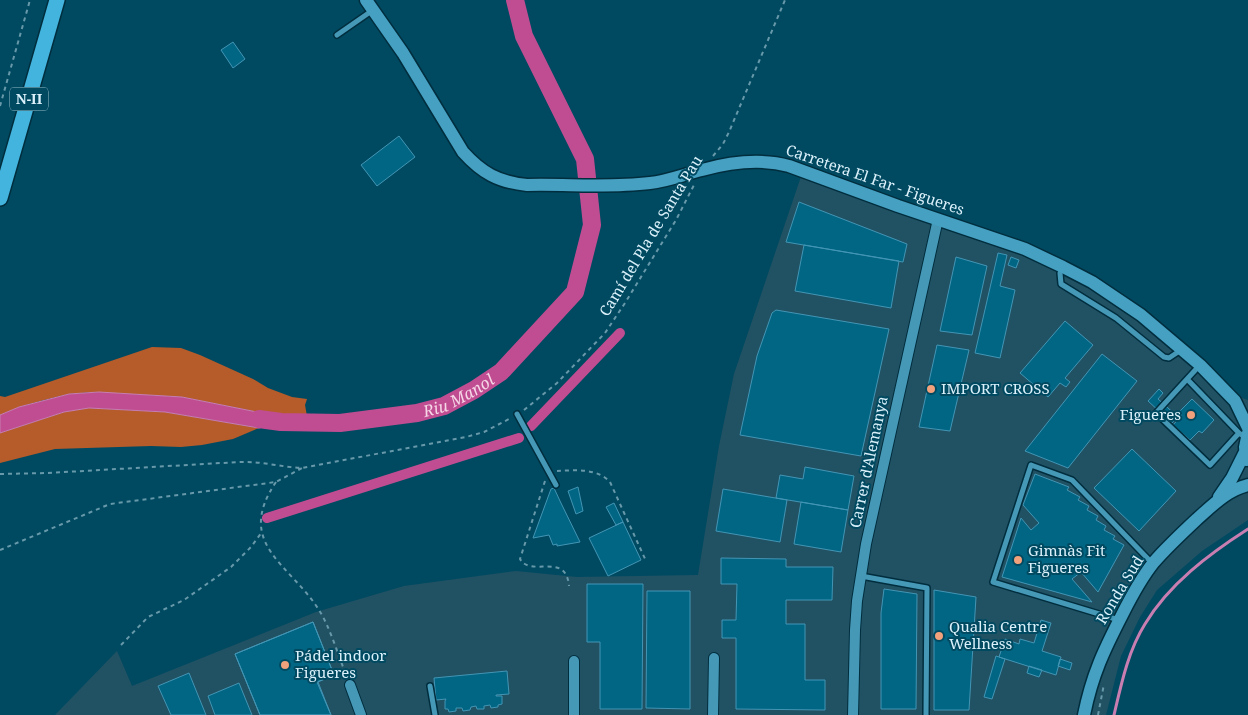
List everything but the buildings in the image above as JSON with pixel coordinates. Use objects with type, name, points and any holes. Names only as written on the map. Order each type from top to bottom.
[{"type":"highway","name":"N-II","points":[[0,198],[57,0]]},
{"type":"street","name":"Carretera El Far - Figueres","points":[[370,5],[403,53],[453,137],[473,162],[495,178],[512,184],[531,185],[629,185],[663,181],[702,170],[748,161],[777,163],[1025,250],[1092,282],[1124,303],[1200,365],[1235,401],[1245,433]]},
{"type":"street","name":"Carrer d'Alemanya","points":[[854,715],[855,630],[861,576],[868,535],[938,220]]},
{"type":"street","name":"Carretera El Far - Figueres","points":[[1235,401],[1248,405]]},
{"type":"street","name":"Ronda Sud","points":[[1245,433],[1244,452],[1248,465]]},
{"type":"street","name":"Ronda Sud","points":[[1084,715],[1094,674],[1132,595],[1153,564],[1169,546],[1216,501],[1232,478],[1244,452]]},
{"type":"street","name":"Ronda Sud","points":[[1216,501],[1232,491],[1248,485]]},
{"type":"street","points":[[713,715],[714,658]]},
{"type":"street","points":[[574,661],[574,715]]},
{"type":"street","points":[[350,685],[361,715]]},
{"type":"lane","points":[[338,35],[370,5]]},
{"type":"lane","points":[[1187,379],[1245,433],[1210,465],[1156,413],[1187,379],[1200,365]]},
{"type":"lane","points":[[517,414],[556,485]]},
{"type":"lane","points":[[1119,620],[993,582],[1031,465],[1072,480],[1153,564]]},
{"type":"lane","points":[[861,576],[927,588],[926,715]]},
{"type":"lane","points":[[430,686],[435,715]]},
{"type":"path","points":[[0,106],[30,0]]},
{"type":"path","name":"Camí del Pla de Santa Pau","points":[[302,468],[466,438],[484,432],[517,414],[557,383],[605,333],[676,220],[702,170],[726,138],[785,0]]},
{"type":"path","points":[[0,474],[239,462],[302,468]]},
{"type":"path","points":[[0,550],[110,504],[276,482],[302,468]]},
{"type":"path","points":[[569,586],[568,576],[561,569],[529,566],[520,559],[549,471],[587,471],[606,477],[646,561]]},
{"type":"path","points":[[276,482],[264,501],[262,532],[269,551],[274,558],[308,593],[321,613],[350,685]]},
{"type":"path","points":[[121,645],[148,617],[184,600],[231,567],[251,547],[262,532]]},
{"type":"path","points":[[1098,715],[1106,678]]},
{"type":"shaded area","points":[[805,165],[892,198],[1015,239],[1083,269],[1116,291],[1239,397],[1248,400],[1248,520],[1202,551],[1157,590],[1140,617],[1121,656],[1106,715],[55,715],[117,651],[132,686],[316,612],[404,586],[516,571],[577,577],[698,575],[719,446],[734,374]]},
{"type":"shaded area","points":[[152,347],[181,348],[253,379],[268,388],[292,397],[307,399],[305,405],[307,416],[267,414],[182,397],[93,392],[69,394],[44,400],[0,415],[0,396],[5,397]]},
{"type":"shaded area","points":[[99,392],[182,397],[267,414],[307,416],[259,428],[165,412],[89,408],[64,412],[0,433],[0,415],[19,407],[69,394]]},
{"type":"shaded area","points":[[89,408],[165,412],[259,428],[233,439],[202,445],[55,449],[0,463],[0,433],[64,412]]},
{"type":"waterway","name":"Riu Manol","points":[[259,419],[281,422],[340,423],[417,413],[444,406],[474,390],[501,372],[575,292],[592,225],[585,159],[524,36],[515,0]]},
{"type":"waterway","points":[[531,426],[620,333]]},
{"type":"waterway","points":[[267,518],[519,438]]},
{"type":"waterway","points":[[1114,715],[1122,680],[1134,645],[1155,609],[1191,571],[1248,529]]},
{"type":"place","name":"IMPORT CROSS","points":[[931,389]]},
{"type":"place","name":"Figueres","points":[[1191,415]]},
{"type":"place","name":"Gimnàs Fit Figueres","points":[[1018,560]]},
{"type":"place","name":"Qualia Centre Wellness","points":[[939,636]]},
{"type":"place","name":"Pádel indoor Figueres","points":[[285,665]]}]
